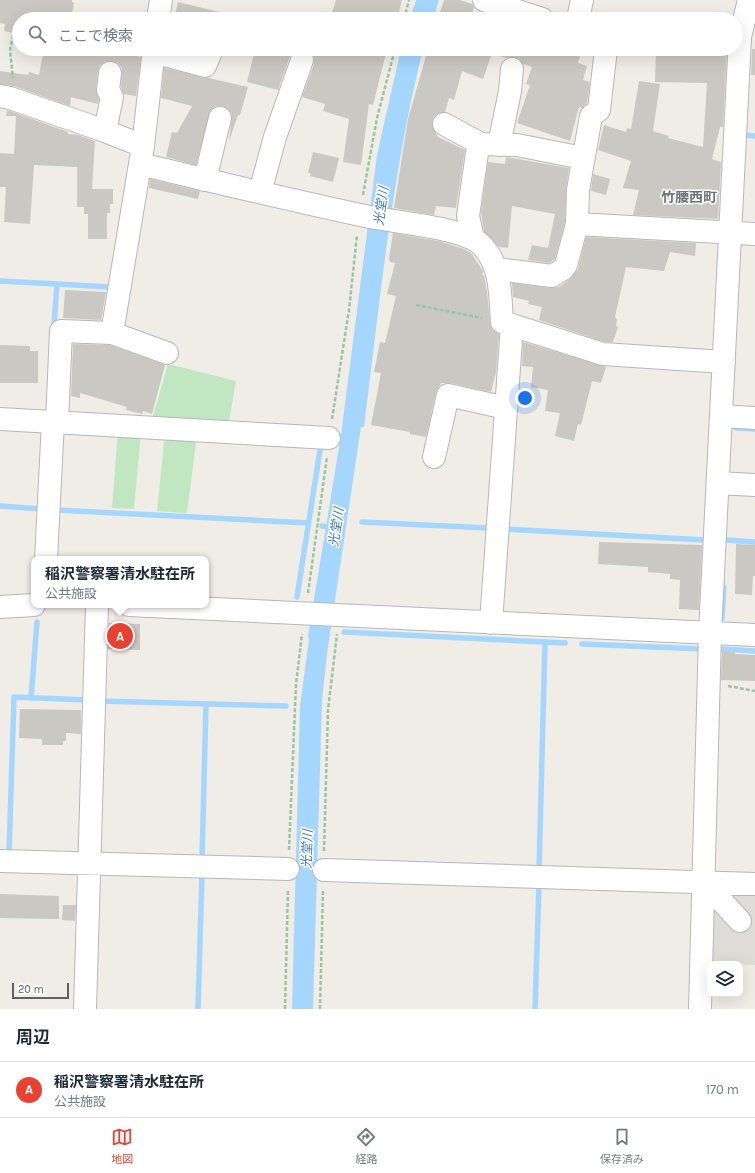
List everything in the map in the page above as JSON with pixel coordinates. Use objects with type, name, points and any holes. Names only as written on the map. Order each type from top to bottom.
[{"type":"street","points":[[159,12],[161,0]]},
{"type":"street","points":[[484,0],[521,12]]},
{"type":"street","points":[[579,12],[582,0]]},
{"type":"street","points":[[743,53],[749,0]]},
{"type":"street","points":[[112,333],[141,155],[152,56]]},
{"type":"street","points":[[170,56],[205,66],[209,56]]},
{"type":"street","points":[[497,269],[552,276],[563,269],[566,264],[577,224],[578,190],[591,116],[599,110],[605,56]]},
{"type":"street","points":[[700,1009],[710,633],[731,233],[743,56]]},
{"type":"street","points":[[260,192],[275,137],[302,60]]},
{"type":"street","points":[[473,239],[468,216],[477,153],[490,144],[510,91],[512,69]]},
{"type":"street","points":[[105,131],[112,97],[108,90],[110,73]]},
{"type":"street","points":[[0,96],[10,98],[105,131],[141,155],[205,180],[361,215],[443,229],[473,239],[480,244],[497,269],[507,323],[506,408],[491,623]]},
{"type":"street","points":[[205,180],[220,118]]},
{"type":"street","points":[[444,124],[490,144],[517,145],[583,158]]},
{"type":"street","points":[[577,224],[755,234]]},
{"type":"street","points":[[507,323],[603,354],[724,362]]},
{"type":"street","points":[[46,556],[61,331],[112,333],[167,353]]},
{"type":"street","points":[[434,458],[448,395],[506,408]]},
{"type":"street","points":[[722,416],[755,418]]},
{"type":"street","points":[[0,419],[329,438]]},
{"type":"street","points":[[718,483],[755,485]]},
{"type":"street","points":[[0,607],[31,605]]},
{"type":"street","points":[[85,1009],[97,608]]},
{"type":"street","points":[[205,608],[755,635]]},
{"type":"street","points":[[0,861],[288,869]]},
{"type":"street","points":[[324,870],[755,884]]},
{"type":"street","points":[[704,882],[740,921]]},
{"type":"path","points":[[406,12],[409,0]]},
{"type":"path","points":[[12,40],[10,51],[13,78]]},
{"type":"path","points":[[285,1009],[288,869],[296,684],[361,215],[377,118],[394,56]]},
{"type":"path","points":[[416,305],[507,323]]},
{"type":"path","points":[[320,1009],[328,710],[332,668],[340,614]]},
{"type":"path","points":[[709,683],[755,692]]},
{"type":"shaded area","points":[[755,889],[755,965],[743,964],[743,961],[707,961],[709,893]]},
{"type":"green space","points":[[168,364],[236,381],[228,427],[151,423]]},
{"type":"green space","points":[[118,430],[141,432],[134,509],[112,508]]},
{"type":"green space","points":[[165,433],[197,435],[187,513],[157,511]]},
{"type":"water","points":[[416,0],[439,0],[435,12],[412,12]]},
{"type":"water","name":"光堂川","points":[[399,56],[421,56],[412,96],[395,190],[364,427],[361,427],[327,654],[322,700],[313,1009],[292,1009],[300,706],[309,639],[308,636],[341,435],[377,155]]},
{"type":"building","points":[[0,0],[72,0],[74,3],[72,12],[12,12],[12,33],[4,31],[5,24],[0,23]]},
{"type":"building","points":[[336,0],[402,0],[399,12],[332,12]]},
{"type":"building","points":[[444,0],[460,0],[472,4],[474,7],[472,12],[440,12]]},
{"type":"building","points":[[178,2],[219,12],[176,12]]},
{"type":"building","points":[[752,49],[755,49],[755,75],[751,75]]},
{"type":"building","points":[[43,56],[141,57],[136,96],[123,94],[121,87],[122,68],[118,63],[111,61],[100,65],[96,89],[99,99],[98,104],[71,97],[70,106],[14,86],[0,84],[0,71],[28,75],[29,72],[39,75]]},
{"type":"building","points":[[253,56],[290,56],[278,90],[247,82]]},
{"type":"building","points":[[313,56],[385,56],[373,105],[369,104],[361,165],[343,162],[349,119],[323,111],[325,104],[302,97],[314,64]]},
{"type":"building","points":[[426,56],[491,56],[483,79],[462,71],[454,100],[449,98],[445,112],[437,114],[433,118],[432,124],[438,137],[465,150],[456,208],[436,206],[434,215],[394,208],[408,119]]},
{"type":"building","points":[[500,56],[580,56],[578,63],[587,66],[583,80],[590,82],[587,103],[582,108],[579,107],[570,141],[517,123],[530,85],[526,84],[532,67],[523,64],[519,59],[514,57],[506,58]]},
{"type":"building","points":[[656,56],[727,56],[723,127],[720,127],[712,159],[721,162],[718,219],[633,215],[639,190],[623,188],[631,161],[598,150],[604,125],[626,132],[627,128],[631,129],[639,81],[660,84],[653,131],[669,136],[668,138],[703,147],[707,83],[655,82]]},
{"type":"building","points":[[164,68],[248,87],[240,115],[238,115],[229,141],[232,114],[223,106],[216,106],[211,110],[196,165],[166,157],[172,132],[177,133],[192,106],[161,98]]},
{"type":"building","points":[[7,110],[68,132],[68,134],[78,135],[95,141],[92,189],[113,189],[113,204],[110,204],[110,213],[107,213],[107,239],[88,239],[88,214],[84,214],[84,207],[77,207],[77,167],[34,165],[30,224],[4,222],[6,187],[0,187],[0,153],[14,154],[16,116],[6,116]]},
{"type":"building","points":[[313,152],[339,158],[333,182],[310,176],[311,173],[308,173]]},
{"type":"building","points":[[506,157],[569,168],[566,190],[565,222],[555,259],[549,263],[528,260],[532,245],[548,248],[555,214],[512,206],[508,248],[499,247],[484,232],[481,212],[488,162],[505,164]]},
{"type":"building","points":[[593,174],[610,179],[606,195],[591,191]]},
{"type":"building","points":[[150,179],[200,191],[198,199],[149,188]]},
{"type":"building","points":[[393,233],[439,241],[464,249],[471,253],[483,271],[482,275],[484,275],[487,292],[490,323],[492,330],[499,334],[496,372],[491,392],[451,383],[441,383],[436,392],[426,437],[410,434],[410,432],[371,425],[381,373],[374,372],[380,342],[385,343],[396,296],[387,294],[395,263],[390,262],[389,259]]},
{"type":"building","points":[[586,237],[696,243],[695,256],[670,252],[664,271],[626,267],[615,317],[617,320],[616,326],[618,327],[613,342],[605,342],[539,320],[542,307],[528,304],[529,301],[513,297],[512,283],[551,288],[559,287],[570,279],[578,269]]},
{"type":"building","points":[[65,290],[106,292],[101,320],[63,318]]},
{"type":"building","points":[[523,342],[606,367],[601,383],[592,381],[581,425],[578,424],[574,441],[555,436],[560,413],[545,411],[548,390],[531,387],[533,367],[522,366]]},
{"type":"building","points":[[73,344],[110,345],[165,365],[152,414],[143,411],[142,414],[126,410],[127,407],[80,393],[80,398],[71,396]]},
{"type":"building","points":[[0,345],[30,346],[30,351],[38,351],[38,383],[0,383]]},
{"type":"building","points":[[599,542],[702,545],[699,610],[679,609],[680,580],[670,579],[670,574],[648,572],[648,567],[598,564]]},
{"type":"building","points":[[736,544],[755,545],[755,576],[753,576],[752,595],[735,594]]},
{"type":"building","points":[[109,623],[140,624],[140,650],[108,649]]},
{"type":"building","points":[[722,651],[735,652],[735,654],[755,655],[755,681],[721,680]]},
{"type":"building","points":[[20,709],[81,710],[81,734],[66,733],[66,741],[63,741],[63,745],[42,745],[42,739],[19,738]]},
{"type":"building","points":[[0,894],[59,896],[59,919],[0,918]]},
{"type":"building","points":[[63,905],[76,905],[75,921],[62,920]]},
{"type":"waterway","points":[[745,135],[755,136]]},
{"type":"waterway","points":[[0,281],[57,284],[54,324]]},
{"type":"waterway","points":[[57,284],[109,287]]},
{"type":"waterway","points":[[736,428],[755,429]]},
{"type":"waterway","points":[[297,597],[320,450]]},
{"type":"waterway","points":[[0,506],[41,509]]},
{"type":"waterway","points":[[57,510],[308,523]]},
{"type":"waterway","points":[[362,522],[488,528]]},
{"type":"waterway","name":"光堂川","points":[[322,526],[333,528]]},
{"type":"waterway","points":[[504,529],[705,540]]},
{"type":"waterway","points":[[726,540],[755,542]]},
{"type":"waterway","points":[[722,618],[724,587]]},
{"type":"waterway","points":[[31,698],[37,622]]},
{"type":"waterway","points":[[344,632],[565,643]]},
{"type":"waterway","points":[[539,871],[545,642]]},
{"type":"waterway","points":[[582,644],[702,649]]},
{"type":"waterway","points":[[721,649],[755,651]]},
{"type":"waterway","points":[[6,854],[9,854],[14,697],[86,700]]},
{"type":"waterway","points":[[100,701],[286,706]]},
{"type":"waterway","points":[[202,861],[206,704]]},
{"type":"waterway","points":[[198,1009],[202,873]]},
{"type":"waterway","points":[[535,1009],[539,885]]},
{"type":"place","name":"稲沢警察署清水駐在所","points":[[120,636]]},
{"type":"district","name":"竹腰西町","points":[[689,197]]}]
